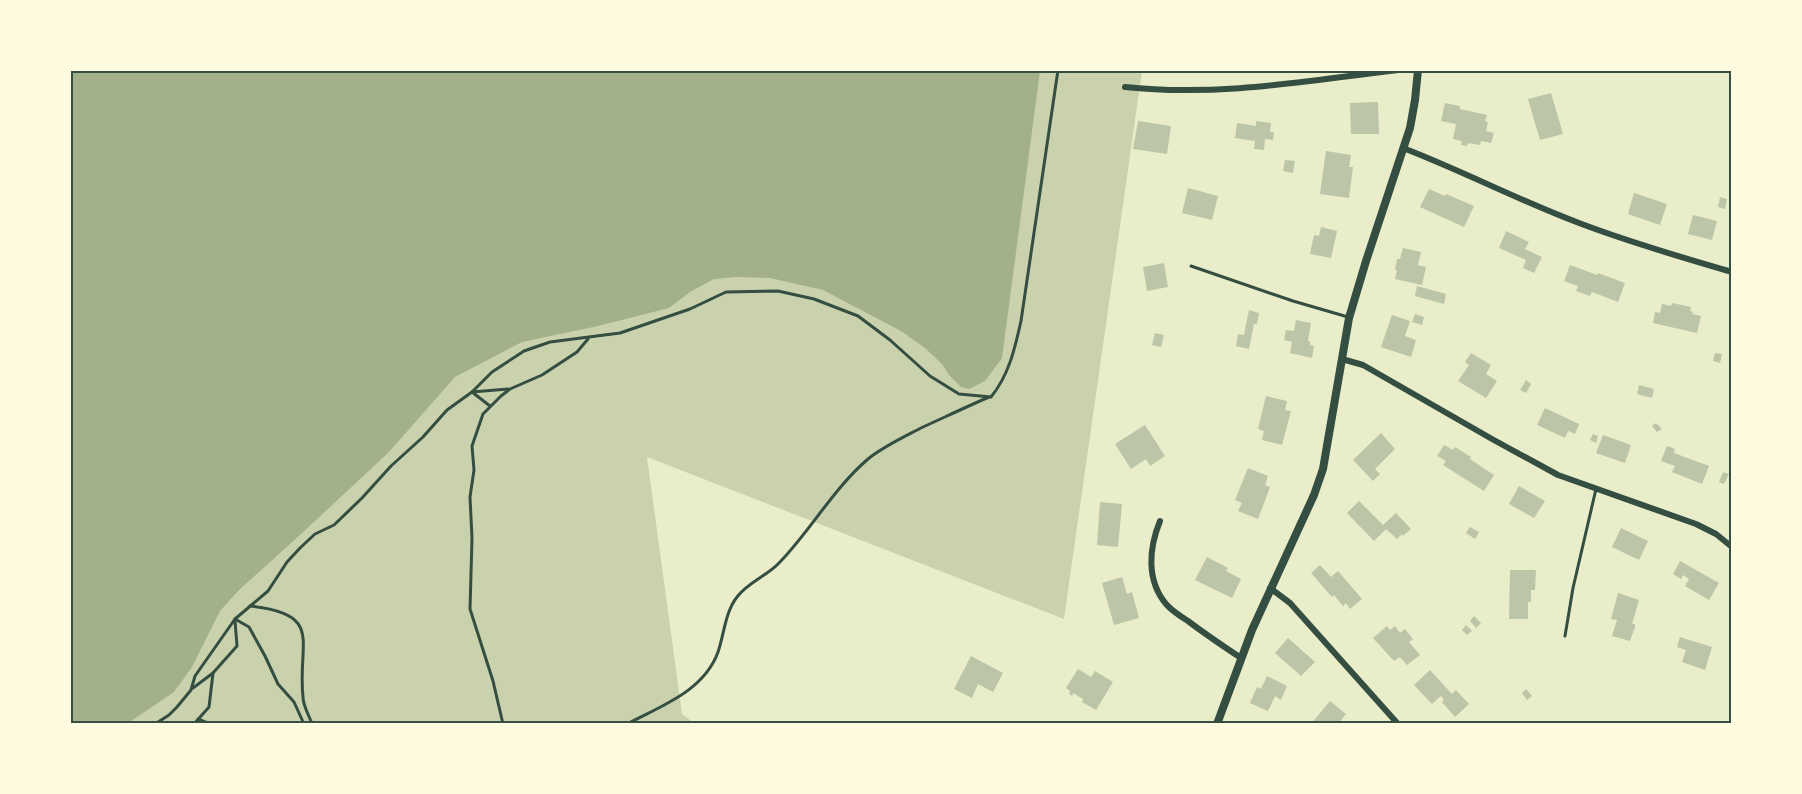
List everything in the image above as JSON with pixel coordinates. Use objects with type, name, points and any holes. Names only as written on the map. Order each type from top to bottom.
[{"type":"street","points":[[1125,87],[1173,91],[1236,88],[1398,70]]},
{"type":"street","points":[[1218,723],[1241,658],[1323,469],[1349,318],[1410,128],[1418,70]]},
{"type":"street","points":[[1403,148],[1476,177],[1578,223],[1663,253],[1731,272]]},
{"type":"street","points":[[1342,359],[1363,365],[1565,478],[1704,527],[1731,547]]},
{"type":"street","points":[[1160,521],[1151,560],[1152,574],[1161,597],[1168,607],[1241,658]]},
{"type":"street","points":[[1270,588],[1290,603],[1398,723]]},
{"type":"lane","points":[[1191,266],[1349,318]]},
{"type":"lane","points":[[1566,636],[1575,577],[1596,489]]},
{"type":"path","points":[[627,723],[676,699],[706,674],[717,654],[735,598],[747,586],[778,565],[848,478],[868,459],[890,444],[947,414],[991,397],[1002,382],[1014,352],[1021,321],[1058,70]]},
{"type":"path","points":[[191,690],[195,676],[235,619],[268,591],[287,562],[315,534],[334,525],[391,466],[423,437],[447,410],[472,392],[492,372],[524,351],[550,342],[620,333],[690,309],[726,292],[778,291],[814,299],[858,316],[890,339],[930,375],[959,394],[991,397]]},
{"type":"path","points":[[503,723],[493,681],[470,609],[472,538],[470,497],[474,470],[472,446],[483,414],[490,407],[510,389],[542,375],[577,352],[590,337]]},
{"type":"path","points":[[472,392],[510,389]]},
{"type":"path","points":[[472,392],[490,407]]},
{"type":"path","points":[[250,606],[283,612],[297,621],[304,640],[303,700],[312,723]]},
{"type":"path","points":[[155,723],[169,715],[200,681],[213,673],[237,645],[235,619]]},
{"type":"path","points":[[235,619],[249,627],[278,684],[294,702],[304,723]]},
{"type":"path","points":[[194,723],[209,707],[213,673]]},
{"type":"path","points":[[198,718],[210,723]]},
{"type":"shaded area","points":[[70,71],[1142,71],[1064,619],[647,457],[682,714],[694,723],[71,723]]},
{"type":"shaded area","points":[[70,71],[1040,71],[1002,358],[985,381],[969,389],[961,387],[925,348],[901,331],[823,290],[770,278],[714,279],[690,292],[669,308],[522,342],[455,377],[389,452],[239,590],[220,611],[192,667],[174,692],[128,723],[71,723]]},
{"type":"building","points":[[1551,93],[1563,134],[1540,140],[1528,99]]},
{"type":"building","points":[[1378,102],[1379,134],[1351,134],[1350,103]]},
{"type":"building","points":[[1445,103],[1487,115],[1486,131],[1494,133],[1491,143],[1481,141],[1480,145],[1468,143],[1467,146],[1461,145],[1462,141],[1453,139],[1456,124],[1441,121]]},
{"type":"building","points":[[1138,121],[1171,126],[1167,154],[1133,149]]},
{"type":"building","points":[[1256,121],[1271,123],[1270,132],[1274,132],[1273,140],[1265,139],[1264,150],[1254,149],[1255,141],[1235,138],[1237,123],[1256,126]]},
{"type":"building","points":[[1326,151],[1351,155],[1349,167],[1353,167],[1349,198],[1320,194]]},
{"type":"building","points":[[1285,160],[1295,161],[1293,173],[1283,171]]},
{"type":"building","points":[[1188,188],[1218,196],[1212,220],[1182,213]]},
{"type":"building","points":[[1429,189],[1474,206],[1464,227],[1420,207]]},
{"type":"building","points":[[1634,193],[1667,204],[1660,225],[1628,214]]},
{"type":"building","points":[[1720,197],[1727,199],[1725,209],[1718,207]]},
{"type":"building","points":[[1693,215],[1717,221],[1712,240],[1688,234]]},
{"type":"building","points":[[1321,227],[1337,231],[1331,258],[1310,254],[1314,235],[1319,236]]},
{"type":"building","points":[[1506,231],[1529,242],[1525,249],[1542,257],[1534,273],[1523,268],[1526,260],[1499,248]]},
{"type":"building","points":[[1403,248],[1421,252],[1418,265],[1426,267],[1422,285],[1395,279],[1397,259],[1400,259]]},
{"type":"building","points":[[1164,263],[1168,287],[1147,291],[1143,267]]},
{"type":"building","points":[[1570,265],[1625,283],[1618,302],[1592,292],[1590,296],[1576,291],[1578,286],[1564,281]]},
{"type":"building","points":[[1417,286],[1446,294],[1444,304],[1415,296]]},
{"type":"building","points":[[1672,303],[1691,307],[1692,314],[1701,316],[1697,333],[1653,323],[1655,312],[1660,313],[1662,304],[1671,306]]},
{"type":"building","points":[[1249,310],[1259,313],[1257,324],[1254,324],[1249,349],[1236,346],[1238,334],[1244,335]]},
{"type":"building","points":[[1415,314],[1424,317],[1422,325],[1412,322]]},
{"type":"building","points":[[1392,315],[1410,321],[1405,336],[1416,340],[1411,357],[1381,347]]},
{"type":"building","points":[[1296,320],[1311,323],[1308,341],[1314,346],[1312,358],[1290,353],[1292,342],[1284,340],[1286,330],[1294,331]]},
{"type":"building","points":[[1155,333],[1164,335],[1161,347],[1152,345]]},
{"type":"building","points":[[1471,353],[1491,365],[1486,374],[1497,381],[1486,398],[1458,381],[1469,365],[1465,362]]},
{"type":"building","points":[[1715,353],[1722,354],[1720,363],[1713,361]]},
{"type":"building","points":[[1526,380],[1531,384],[1526,393],[1520,390]]},
{"type":"building","points":[[1639,385],[1654,389],[1652,398],[1637,394]]},
{"type":"building","points":[[1266,396],[1287,401],[1285,410],[1291,411],[1282,445],[1262,440],[1264,431],[1258,429]]},
{"type":"building","points":[[1545,408],[1579,424],[1575,434],[1568,431],[1565,438],[1537,425]]},
{"type":"building","points":[[1656,423],[1662,429],[1657,432],[1652,426]]},
{"type":"building","points":[[1145,425],[1165,456],[1150,466],[1146,459],[1131,469],[1115,444]]},
{"type":"building","points":[[1381,433],[1395,449],[1375,469],[1380,474],[1373,481],[1353,460]]},
{"type":"building","points":[[1593,434],[1598,436],[1596,443],[1590,440]]},
{"type":"building","points":[[1603,435],[1631,445],[1625,463],[1596,453]]},
{"type":"building","points":[[1444,445],[1453,450],[1455,447],[1494,475],[1484,491],[1443,465],[1446,461],[1437,456]]},
{"type":"building","points":[[1667,446],[1675,449],[1674,453],[1709,466],[1702,484],[1672,472],[1675,466],[1661,461]]},
{"type":"building","points":[[1248,468],[1268,476],[1265,485],[1270,487],[1258,519],[1238,511],[1242,503],[1235,500]]},
{"type":"building","points":[[1723,472],[1729,474],[1724,484],[1719,482]]},
{"type":"building","points":[[1519,486],[1545,501],[1534,518],[1509,504]]},
{"type":"building","points":[[1359,501],[1383,525],[1396,513],[1411,529],[1397,539],[1386,529],[1374,541],[1347,513]]},
{"type":"building","points":[[1100,502],[1122,504],[1118,547],[1097,545]]},
{"type":"building","points":[[1470,527],[1479,532],[1475,539],[1466,533]]},
{"type":"building","points":[[1621,528],[1648,541],[1639,560],[1612,547]]},
{"type":"building","points":[[1207,557],[1228,568],[1226,571],[1241,579],[1232,598],[1195,580]]},
{"type":"building","points":[[1680,561],[1719,583],[1709,600],[1685,586],[1689,579],[1683,575],[1681,579],[1673,574]]},
{"type":"building","points":[[1320,565],[1331,577],[1338,571],[1362,599],[1350,609],[1346,603],[1343,606],[1311,573]]},
{"type":"building","points":[[1510,570],[1536,570],[1535,590],[1531,590],[1531,602],[1528,602],[1528,619],[1509,619]]},
{"type":"building","points":[[1122,577],[1127,594],[1132,592],[1139,618],[1114,625],[1102,583]]},
{"type":"building","points":[[1618,593],[1639,600],[1632,624],[1635,624],[1635,627],[1630,641],[1612,636],[1617,620],[1611,619]]},
{"type":"building","points":[[1474,616],[1481,623],[1476,628],[1470,621]]},
{"type":"building","points":[[1466,625],[1472,631],[1467,635],[1462,630]]},
{"type":"building","points":[[1387,626],[1390,630],[1395,626],[1400,633],[1405,629],[1413,639],[1409,642],[1420,655],[1407,665],[1400,657],[1394,661],[1373,638]]},
{"type":"building","points":[[1680,637],[1712,647],[1705,670],[1682,662],[1686,650],[1677,647]]},
{"type":"building","points":[[1288,638],[1315,662],[1301,676],[1275,653]]},
{"type":"building","points":[[971,656],[1003,673],[993,692],[978,684],[972,698],[954,689]]},
{"type":"building","points":[[1078,669],[1091,677],[1095,671],[1113,682],[1096,710],[1082,702],[1083,699],[1073,693],[1072,696],[1069,694],[1070,691],[1066,688]]},
{"type":"building","points":[[1430,670],[1452,694],[1456,690],[1469,704],[1455,717],[1442,702],[1444,700],[1441,696],[1432,704],[1414,685]]},
{"type":"building","points":[[1267,676],[1287,686],[1281,700],[1275,696],[1268,711],[1250,703],[1257,687],[1261,689]]},
{"type":"building","points":[[1526,689],[1532,696],[1527,700],[1522,693]]},
{"type":"building","points":[[1330,701],[1346,714],[1338,724],[1311,724]]}]
